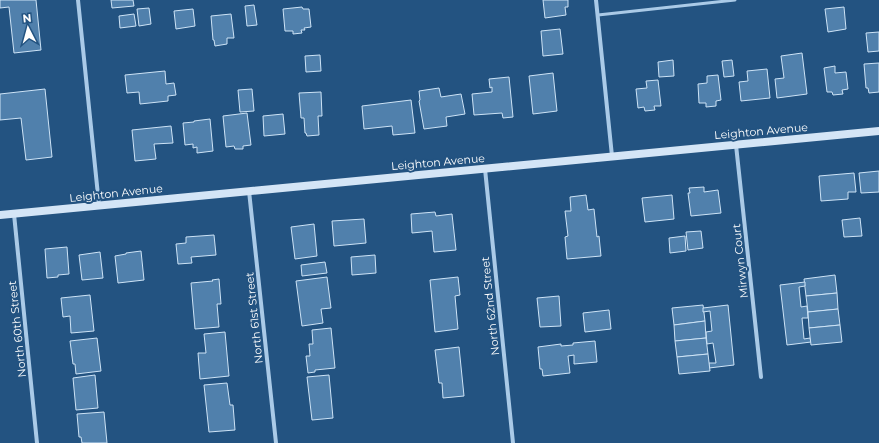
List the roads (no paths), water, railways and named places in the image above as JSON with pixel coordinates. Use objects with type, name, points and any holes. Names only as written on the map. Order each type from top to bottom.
[{"type":"street","points":[[78,0],[99,205]]},
{"type":"street","points":[[596,0],[612,156]]},
{"type":"street","name":"Leighton Avenue","points":[[0,215],[879,131]]},
{"type":"street","name":"Mirwyn Court","points":[[736,144],[761,376]]},
{"type":"street","name":"North 62nd Street","points":[[485,168],[513,443]]},
{"type":"street","name":"North 61st Street","points":[[249,191],[276,443]]},
{"type":"street","name":"North 60th Street","points":[[14,214],[38,443]]},
{"type":"lane","points":[[598,15],[735,0]]}]
